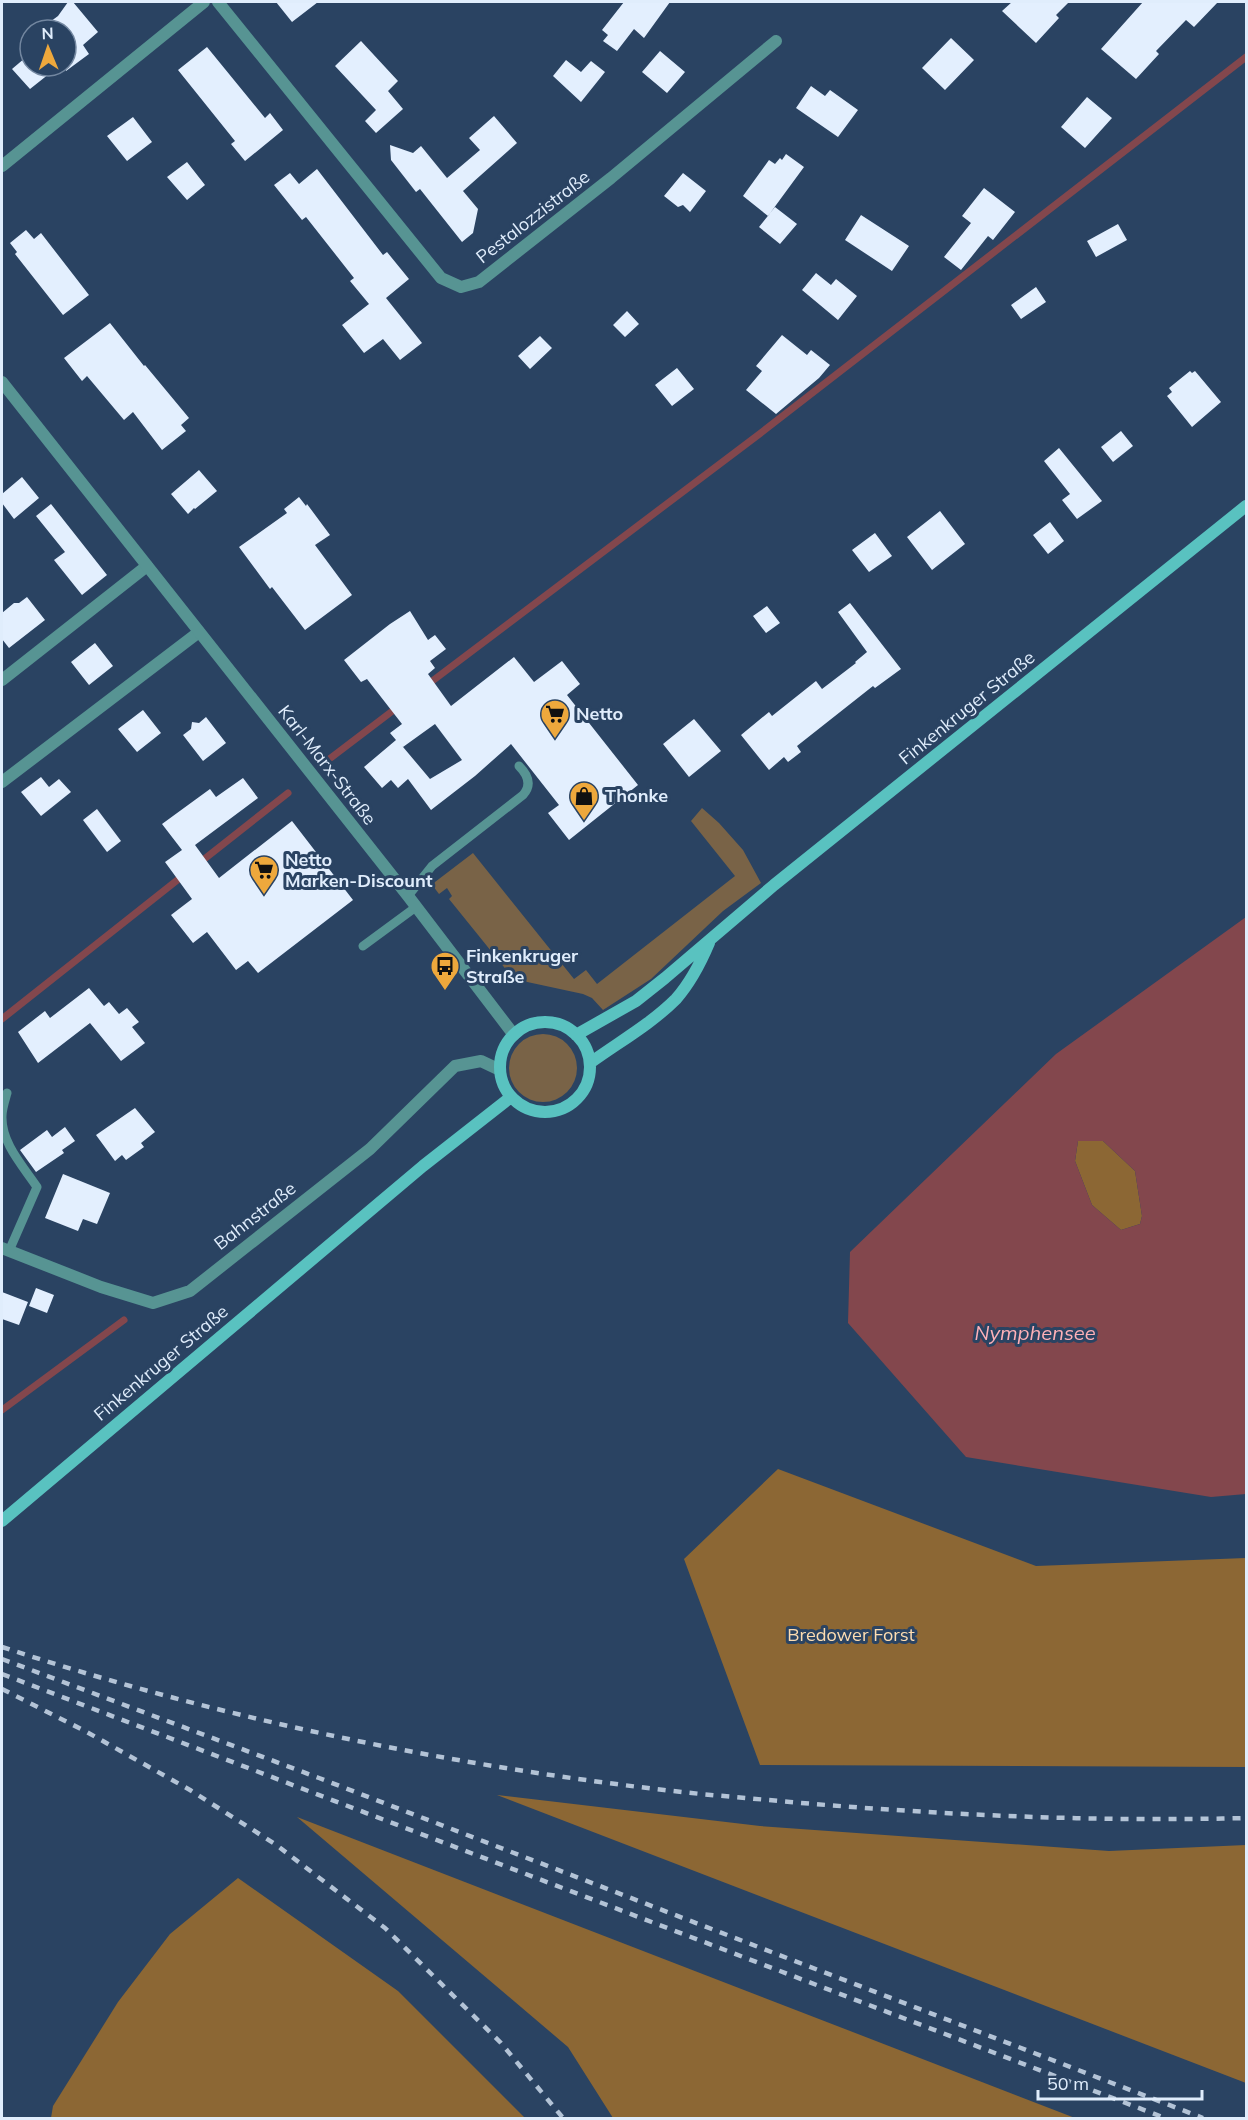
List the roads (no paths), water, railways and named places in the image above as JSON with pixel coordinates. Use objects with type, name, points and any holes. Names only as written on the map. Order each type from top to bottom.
[{"type":"main road","name":"Finkenkruger Straße","points":[[576,1035],[636,1001],[774,885],[1246,506]]},
{"type":"main road","name":"Finkenkruger Straße","points":[[590,1063],[660,1014],[678,996],[697,968],[711,939]]},
{"type":"main road","points":[[545,1022],[567,1028],[576,1035],[585,1048],[590,1063],[588,1081],[579,1096],[563,1109],[541,1112],[530,1110],[511,1097],[503,1085],[500,1070],[503,1051],[514,1035],[534,1024],[545,1022]]},
{"type":"main road","name":"Finkenkruger Straße","points":[[2,1521],[423,1166],[511,1097]]},
{"type":"street","points":[[2,166],[204,2]]},
{"type":"street","name":"Pestalozzistraße","points":[[218,2],[441,278],[461,287],[479,282],[611,178],[776,41]]},
{"type":"street","name":"Karl-Marx-Straße","points":[[2,382],[408,896],[514,1035]]},
{"type":"street","points":[[2,680],[147,566]]},
{"type":"street","points":[[2,782],[199,632]]},
{"type":"street","name":"Bahnstraße","points":[[5,1250],[101,1287],[153,1303],[190,1291],[370,1149],[455,1066],[481,1061],[500,1070]]},
{"type":"lane","points":[[408,896],[432,866],[528,790],[528,780],[519,766]]},
{"type":"lane","points":[[363,946],[416,907]]},
{"type":"lane","points":[[5,1250],[37,1187],[8,1143],[3,1131],[2,1115],[7,1093]]},
{"type":"water","name":"Nymphensee","points":[[1246,917],[1246,1494],[1211,1497],[966,1457],[848,1323],[850,1252],[1056,1054]],"holes":[[[1078,1141],[1103,1141],[1135,1171],[1142,1216],[1140,1224],[1121,1230],[1092,1205],[1075,1161]]]},
{"type":"waterway","points":[[427,685],[762,432],[1246,57]]},
{"type":"waterway","points":[[328,760],[399,706]]},
{"type":"waterway","points":[[198,864],[288,793]]},
{"type":"waterway","points":[[2,1019],[185,874]]},
{"type":"waterway","points":[[2,1410],[124,1320]]},
{"type":"railway","points":[[2,1647],[164,1695],[329,1735],[496,1767],[580,1779],[696,1793],[904,1811],[1075,1818],[1246,1818]]},
{"type":"railway","points":[[2,1659],[319,1778],[1203,2118]]},
{"type":"railway","points":[[2,1674],[1165,2118]]},
{"type":"railway","points":[[2,1689],[85,1731],[190,1790],[275,1844],[385,1928],[501,2043],[563,2118]]},
{"type":"place","name":"Netto","points":[[555,740]]},
{"type":"place","name":"Thonke","points":[[584,822]]},
{"type":"place","name":"Netto Marken-Discount","points":[[264,896]]},
{"type":"place","name":"Finkenkruger Straße","points":[[445,992]]},
{"type":"park label","name":"Bredower Forst","points":[[851,1635]]}]
